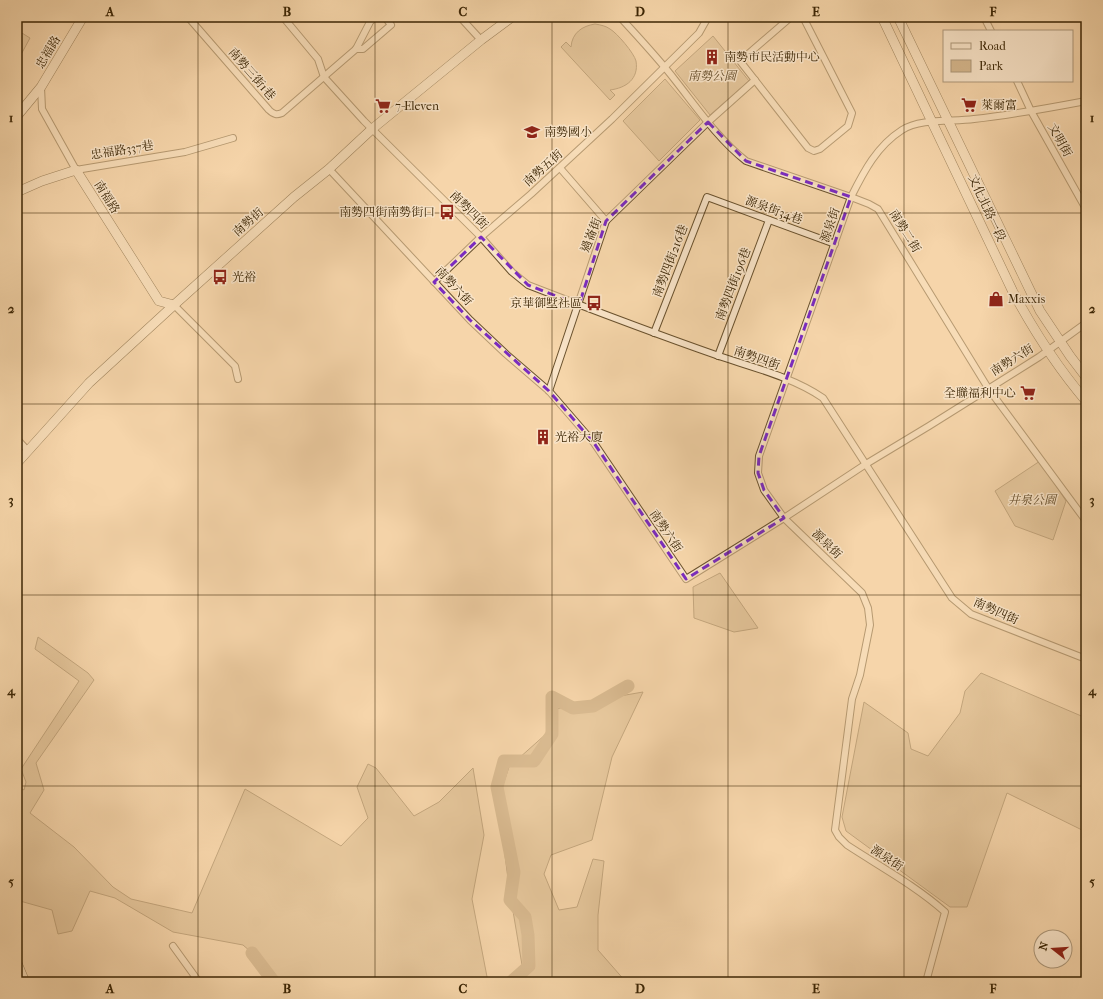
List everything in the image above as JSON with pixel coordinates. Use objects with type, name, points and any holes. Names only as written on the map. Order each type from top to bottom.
[{"type":"street","name":"忠福路","points":[[17,116],[41,87],[83,17]]},
{"type":"street","name":"南勢三街1巷","points":[[188,17],[272,114],[282,113],[324,77]]},
{"type":"street","points":[[283,17],[318,59],[324,77],[356,49],[370,22],[375,17]]},
{"type":"street","points":[[356,49],[363,49],[391,25],[385,17]]},
{"type":"street","points":[[460,17],[481,40]]},
{"type":"street","name":"南勢街","points":[[17,463],[89,383],[174,305],[294,197],[329,169],[372,129],[481,40],[512,17]]},
{"type":"street","name":"南勢二街","points":[[620,17],[665,68],[708,122],[738,155],[746,161],[851,197],[878,209],[988,388],[1086,521]]},
{"type":"street","name":"南勢五街","points":[[434,282],[481,237],[560,168],[665,68],[699,33],[708,17]]},
{"type":"street","points":[[791,17],[740,61],[808,148],[814,151],[820,149],[848,126],[852,113],[803,17]]},
{"type":"street","name":"文化北路一段","points":[[882,17],[1013,292],[1027,318],[1048,350],[1086,401]]},
{"type":"street","name":"文化北路一段","points":[[898,17],[1022,277],[1040,311],[1060,342],[1086,377]]},
{"type":"street","points":[[984,17],[991,30]]},
{"type":"street","name":"南勢四街","points":[[324,77],[364,121],[481,237],[512,272],[528,285],[654,333],[786,380],[812,390],[823,398],[952,598],[971,614],[1086,658]]},
{"type":"street","name":"過崙街","points":[[549,391],[606,222],[708,122],[755,80]]},
{"type":"street","name":"文明街","points":[[1017,82],[1031,111],[1086,209]]},
{"type":"street","name":"南福路","points":[[41,87],[42,109],[76,170],[159,301],[174,305]]},
{"type":"street","name":"源泉街","points":[[926,982],[945,912],[904,882],[847,845],[839,837],[835,830],[852,699],[860,675],[870,625],[868,608],[862,593],[784,518],[764,490],[758,473],[759,456],[851,197],[870,161],[891,138],[903,129],[917,124],[973,120],[1086,101]]},
{"type":"street","name":"忠福路337巷","points":[[17,192],[42,180],[76,170],[185,152],[233,138]]},
{"type":"street","points":[[560,168],[606,222]]},
{"type":"street","name":"南勢六街","points":[[329,169],[475,325],[549,391],[594,443],[686,579],[1060,342]]},
{"type":"street","name":"源泉街34巷","points":[[707,197],[835,244]]},
{"type":"street","name":"南勢四街216巷","points":[[654,333],[707,197]]},
{"type":"street","name":"南勢四街196巷","points":[[718,356],[768,220]]},
{"type":"street","points":[[174,305],[235,366],[238,379]]},
{"type":"street","points":[[1060,342],[1086,323]]},
{"type":"street","points":[[17,439],[28,450]]},
{"type":"street","points":[[173,946],[199,982]]},
{"type":"street","points":[[17,962],[25,982]]},
{"type":"highlighted area","points":[[708,122],[746,161],[851,197],[759,456],[758,473],[764,490],[784,518],[686,579],[594,443],[549,391],[470,320],[434,282],[481,237],[528,285],[579,305],[606,221]]},
{"type":"green space","points":[[595,24],[605,26],[613,31],[629,48],[636,61],[633,78],[626,85],[610,90],[615,95],[610,100],[561,47],[566,42],[571,47],[573,38],[578,31],[586,26]]},
{"type":"green space","points":[[17,30],[30,38],[17,62]]},
{"type":"green space","name":"南勢公園","points":[[713,36],[749,81],[710,115],[675,71]]},
{"type":"green space","points":[[665,79],[700,120],[659,161],[623,121]]},
{"type":"green space","name":"井泉公園","points":[[1040,461],[1066,501],[1053,540],[1015,526],[995,491]]},
{"type":"green space","points":[[720,573],[758,628],[734,632],[694,618],[693,587]]},
{"type":"green space","points":[[38,637],[88,673],[94,680],[36,763],[44,790],[30,813],[74,847],[113,887],[131,899],[192,913],[245,789],[341,846],[368,818],[357,787],[368,764],[376,768],[414,816],[439,802],[473,768],[484,835],[472,899],[488,982],[279,982],[273,971],[243,945],[173,932],[115,898],[90,891],[72,931],[58,934],[52,910],[20,901],[20,873],[17,867],[17,786],[24,790],[26,782],[21,769],[79,681],[35,649]]},
{"type":"green space","points":[[981,673],[1086,718],[1086,831],[1007,793],[967,907],[950,907],[846,831],[842,817],[864,702],[908,733],[911,749],[928,756],[960,713],[965,691]]},
{"type":"green space","points":[[643,692],[612,757],[592,840],[551,855],[544,874],[559,910],[577,907],[593,859],[604,861],[598,915],[598,950],[626,982],[528,982],[524,977],[509,887],[498,800],[509,767],[546,734],[550,711],[574,704]]},
{"type":"waterway","points":[[511,982],[529,966],[528,935],[525,917],[510,900],[514,872],[497,787],[504,761],[534,761],[552,734],[552,697],[573,708],[593,706],[628,686]]},
{"type":"waterway","points":[[252,953],[274,982]]},
{"type":"place","name":"南勢市民活動中心","points":[[712,57]]},
{"type":"place","name":"萊爾富","points":[[969,105]]},
{"type":"place","name":"7-Eleven","points":[[383,106]]},
{"type":"place","name":"南勢國小","points":[[532,132]]},
{"type":"place","name":"南勢四街南勢街口","points":[[447,212]]},
{"type":"place","name":"光裕","points":[[220,277]]},
{"type":"place","name":"Maxxis","points":[[996,299]]},
{"type":"place","name":"京華御墅社區","points":[[594,303]]},
{"type":"place","name":"全聯福利中心","points":[[1028,393]]},
{"type":"place","name":"光裕大廈","points":[[543,437]]}]
